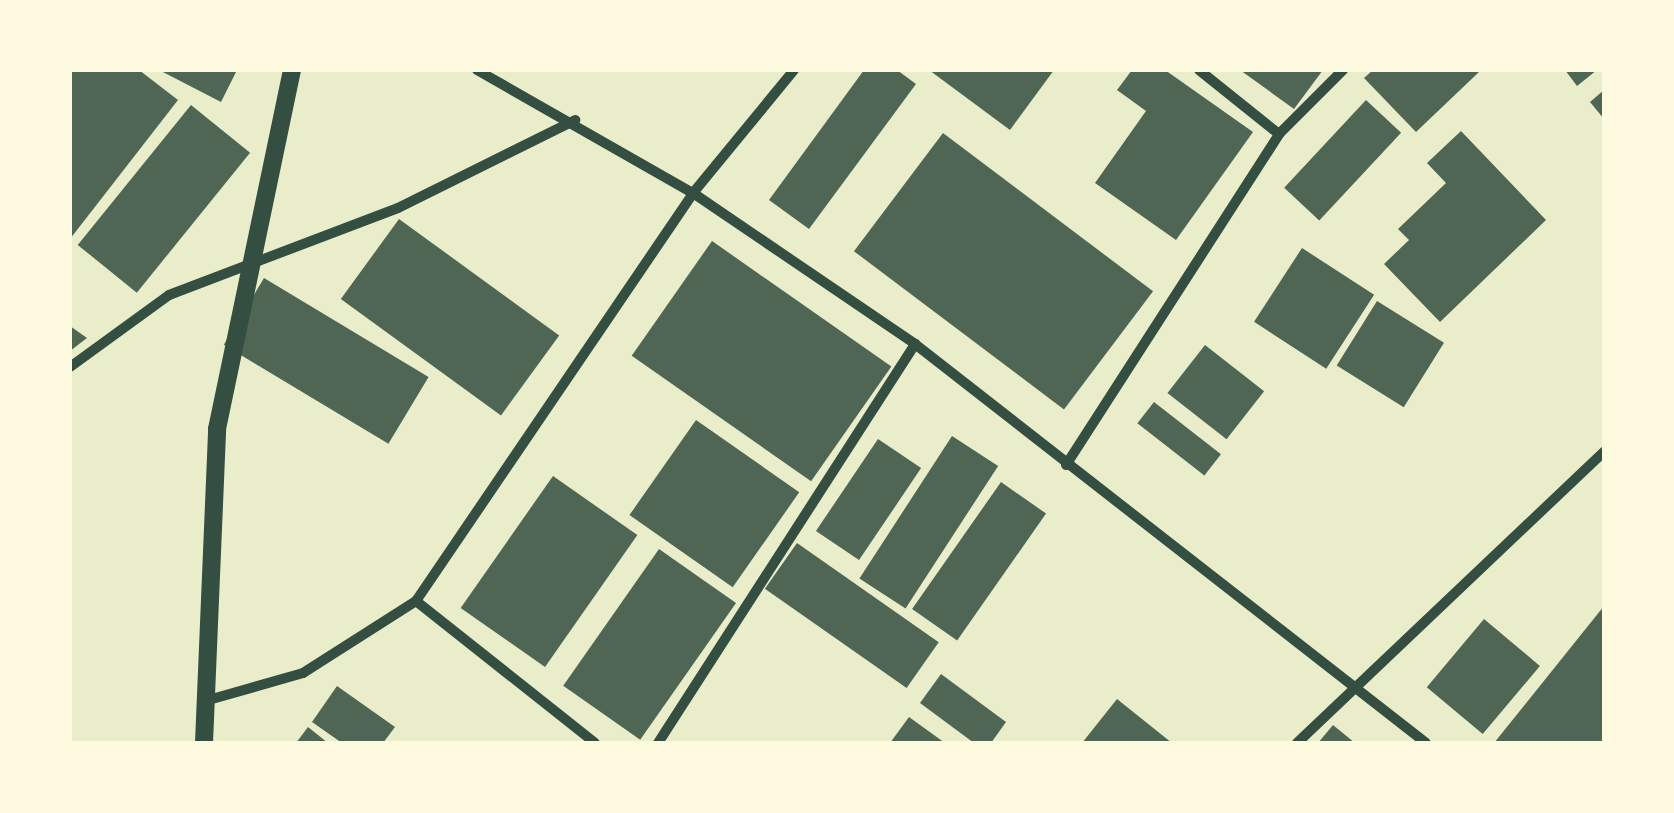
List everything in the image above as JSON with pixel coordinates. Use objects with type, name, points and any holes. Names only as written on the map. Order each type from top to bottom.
[{"type":"street","points":[[204,743],[216,429],[258,258],[292,70]]},
{"type":"street","points":[[477,70],[575,120],[693,193],[915,344],[1426,743]]},
{"type":"street","points":[[205,701],[303,673],[416,601],[693,193],[794,70]]},
{"type":"street","points":[[1199,70],[1279,134]]},
{"type":"street","points":[[1066,465],[1279,134],[1343,70]]},
{"type":"street","points":[[70,367],[169,295],[398,208],[575,120]]},
{"type":"street","points":[[658,743],[915,344]]},
{"type":"street","points":[[1298,743],[1604,452]]},
{"type":"street","points":[[416,601],[595,743]]},
{"type":"building","points":[[70,70],[139,70],[178,100],[70,239]]},
{"type":"building","points":[[159,70],[237,70],[221,102]]},
{"type":"building","points":[[864,70],[897,70],[916,84],[809,229],[769,200]]},
{"type":"building","points":[[929,70],[1054,70],[1010,130]]},
{"type":"building","points":[[1132,70],[1165,70],[1253,132],[1176,240],[1095,183],[1146,111],[1117,90]]},
{"type":"building","points":[[1240,70],[1323,70],[1294,109]]},
{"type":"building","points":[[1373,70],[1479,72],[1416,132],[1364,78]]},
{"type":"building","points":[[1565,70],[1597,70],[1577,86]]},
{"type":"building","points":[[1604,90],[1604,119],[1590,102]]},
{"type":"building","points":[[1366,100],[1401,133],[1319,220],[1284,188]]},
{"type":"building","points":[[191,105],[250,153],[137,293],[78,245]]},
{"type":"building","points":[[1461,131],[1546,220],[1440,322],[1384,264],[1409,240],[1398,229],[1446,183],[1427,163]]},
{"type":"building","points":[[943,133],[1153,291],[1064,409],[854,251]]},
{"type":"building","points":[[399,219],[559,335],[501,415],[341,299]]},
{"type":"building","points":[[712,241],[891,367],[811,481],[632,356]]},
{"type":"building","points":[[1302,248],[1374,295],[1326,369],[1254,322]]},
{"type":"building","points":[[264,278],[429,377],[388,444],[224,345]]},
{"type":"building","points":[[1377,301],[1444,343],[1404,407],[1337,365]]},
{"type":"building","points":[[70,326],[87,338],[70,351]]},
{"type":"building","points":[[1205,345],[1264,391],[1227,439],[1167,393]]},
{"type":"building","points":[[1154,402],[1221,454],[1204,476],[1137,423]]},
{"type":"building","points":[[696,420],[799,492],[733,587],[629,515]]},
{"type":"building","points":[[952,436],[998,466],[906,609],[859,579]]},
{"type":"building","points":[[878,439],[921,468],[859,560],[816,531]]},
{"type":"building","points":[[553,476],[637,535],[545,667],[461,608]]},
{"type":"building","points":[[1001,482],[1046,514],[957,641],[912,609]]},
{"type":"building","points":[[797,543],[939,642],[907,688],[765,589]]},
{"type":"building","points":[[659,549],[736,603],[640,740],[563,686]]},
{"type":"building","points":[[1604,606],[1604,743],[1494,743]]},
{"type":"building","points":[[1484,619],[1540,666],[1483,734],[1427,687]]},
{"type":"building","points":[[941,674],[1006,722],[991,743],[974,743],[920,703]]},
{"type":"building","points":[[337,686],[395,727],[383,743],[342,743],[312,722]]},
{"type":"building","points":[[1117,699],[1172,743],[1082,743]]},
{"type":"building","points":[[909,717],[945,743],[890,743]]},
{"type":"building","points":[[1333,725],[1355,743],[1318,743]]},
{"type":"building","points":[[308,727],[328,743],[296,743]]}]
